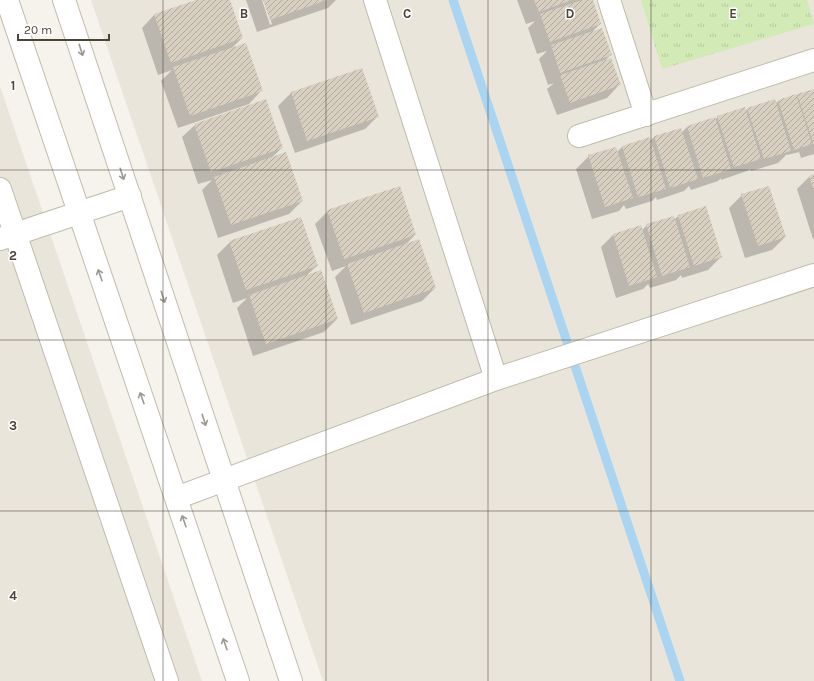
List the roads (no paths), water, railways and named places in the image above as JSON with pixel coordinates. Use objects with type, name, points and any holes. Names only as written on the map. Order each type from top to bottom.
[{"type":"street","points":[[6,0],[80,213],[238,681]]},
{"type":"street","points":[[64,0],[291,681]]},
{"type":"street","points":[[375,0],[496,379]]},
{"type":"street","points":[[609,0],[646,114]]},
{"type":"street","points":[[579,136],[814,60]]},
{"type":"street","points":[[0,189],[8,237],[167,681]]},
{"type":"street","points":[[8,237],[130,196]]},
{"type":"street","points":[[176,498],[496,379],[814,275]]},
{"type":"waterway","points":[[453,0],[680,681]]}]
